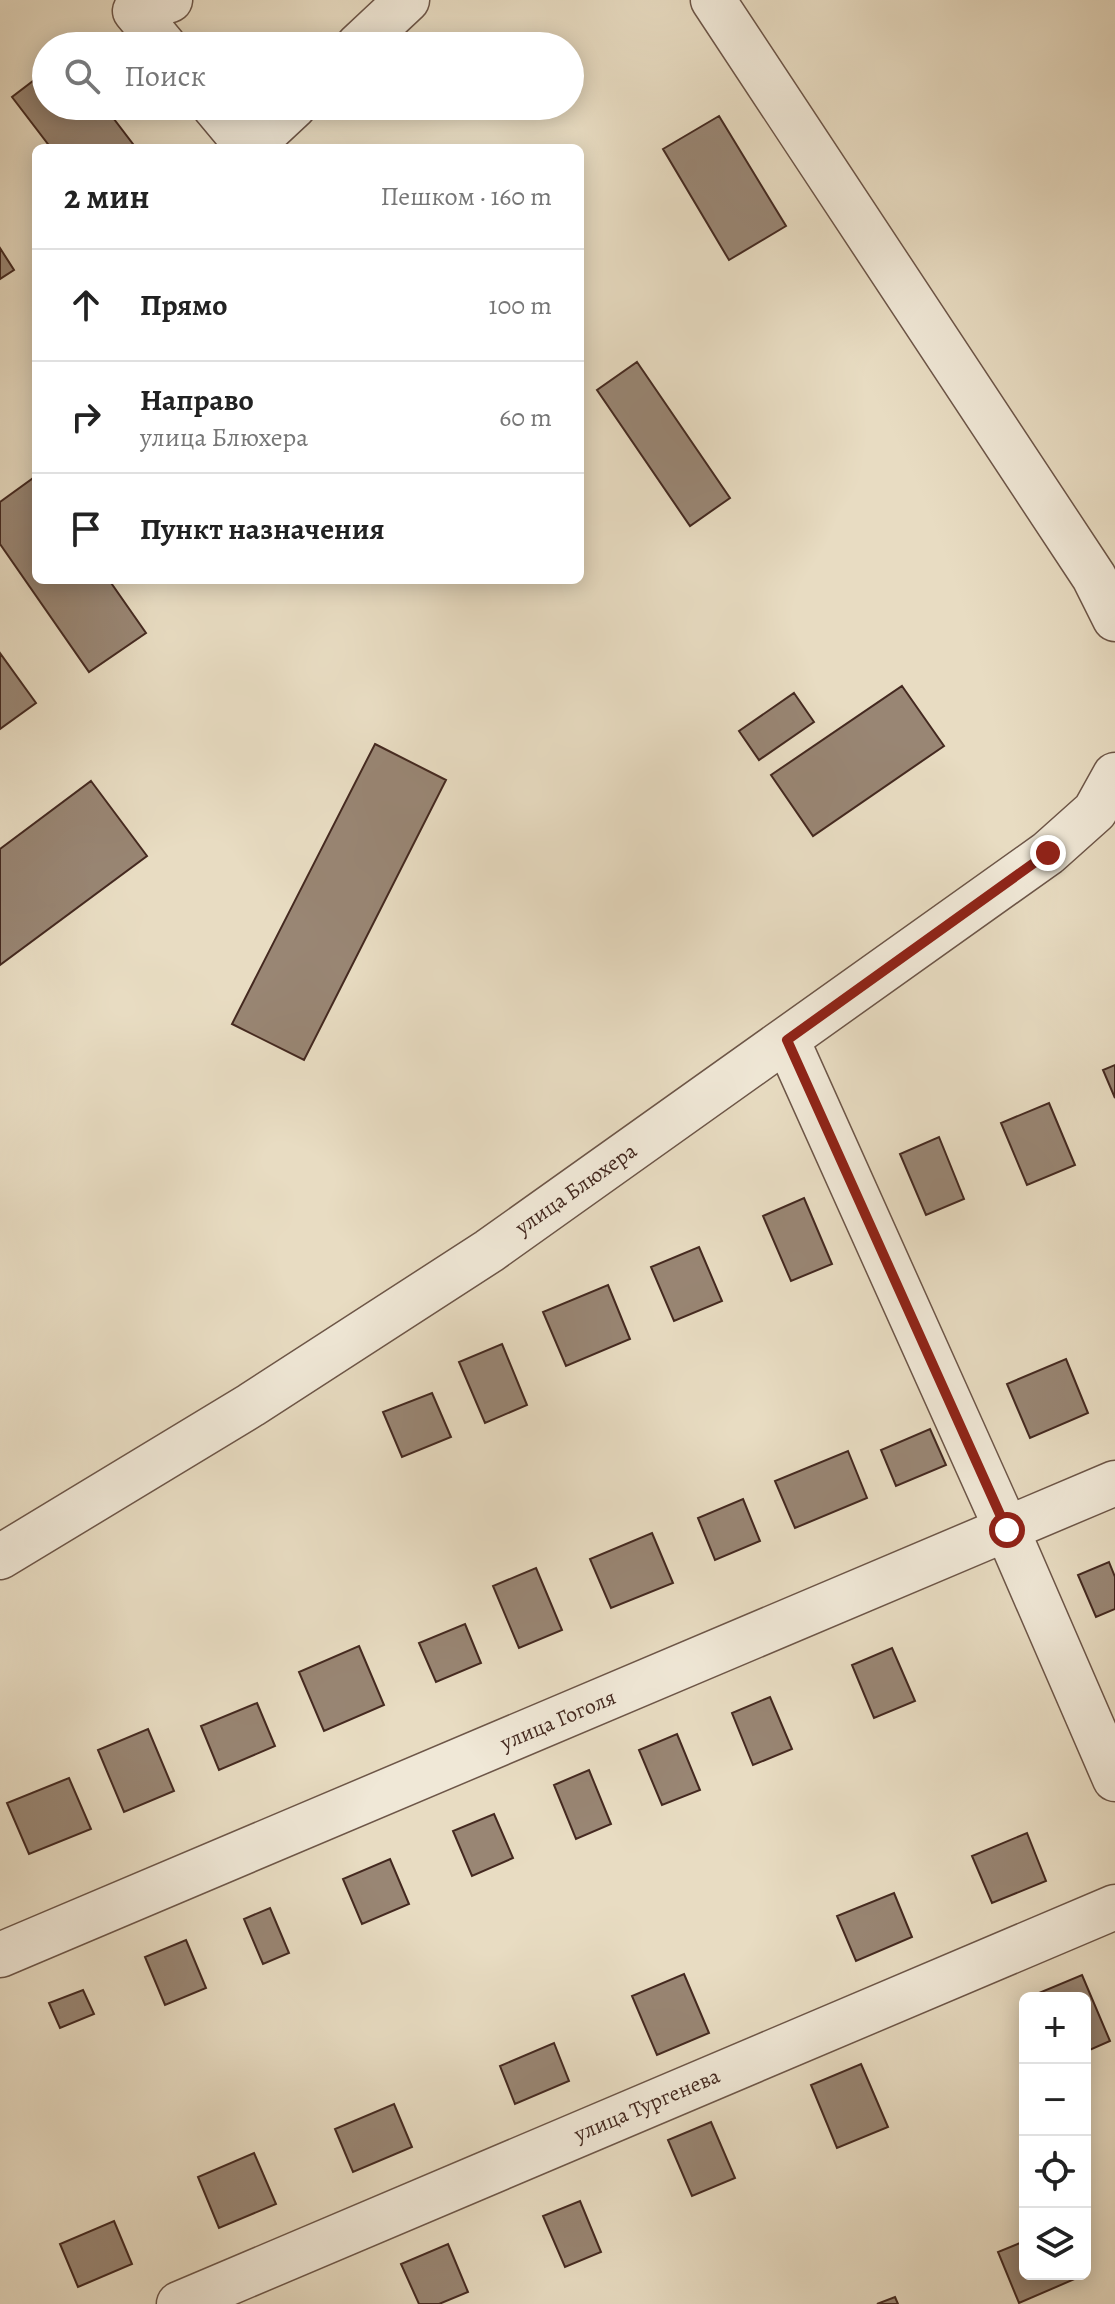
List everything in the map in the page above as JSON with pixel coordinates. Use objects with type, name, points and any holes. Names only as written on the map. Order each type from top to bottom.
[{"type":"street","points":[[152,32],[135,11],[170,0]]},
{"type":"street","points":[[373,32],[407,0]]},
{"type":"street","points":[[713,0],[1094,577],[1115,619]]},
{"type":"street","points":[[226,120],[246,144]]},
{"type":"street","points":[[253,144],[279,120]]},
{"type":"street","name":"улица Блюхера","points":[[0,1557],[251,1405],[489,1251],[1048,853],[1095,811],[1115,775]]},
{"type":"street","points":[[787,1040],[1115,1779]]},
{"type":"street","name":"улица Гоголя","points":[[0,1955],[1115,1483]]},
{"type":"street","name":"улица Тургенева","points":[[179,2304],[1115,1907]]},
{"type":"building","points":[[32,82],[32,120],[115,120],[133,144],[48,144],[12,97]]},
{"type":"building","points":[[719,116],[786,226],[729,260],[663,149]]},
{"type":"building","points":[[0,248],[14,270],[0,279]]},
{"type":"building","points":[[637,362],[730,498],[690,526],[597,390]]},
{"type":"building","points":[[32,479],[32,584],[112,584],[146,633],[89,672],[0,544],[0,502]]},
{"type":"building","points":[[0,653],[36,703],[0,729]]},
{"type":"building","points":[[902,686],[944,746],[813,836],[771,775]]},
{"type":"building","points":[[794,693],[814,722],[759,760],[739,731]]},
{"type":"building","points":[[375,744],[446,780],[304,1060],[232,1024]]},
{"type":"building","points":[[91,781],[147,856],[0,965],[0,849]]},
{"type":"building","points":[[1115,1065],[1115,1098],[1103,1070]]},
{"type":"building","points":[[1049,1103],[1075,1165],[1027,1185],[1001,1123]]},
{"type":"building","points":[[939,1137],[964,1199],[926,1215],[900,1154]]},
{"type":"building","points":[[804,1198],[832,1264],[791,1281],[763,1216]]},
{"type":"building","points":[[699,1247],[722,1301],[674,1321],[651,1267]]},
{"type":"building","points":[[608,1285],[630,1339],[566,1366],[543,1312]]},
{"type":"building","points":[[502,1344],[527,1405],[485,1423],[459,1362]]},
{"type":"building","points":[[1066,1359],[1088,1413],[1030,1438],[1007,1384]]},
{"type":"building","points":[[432,1393],[451,1437],[402,1457],[383,1412]]},
{"type":"building","points":[[930,1429],[946,1465],[896,1486],[881,1450]]},
{"type":"building","points":[[848,1451],[867,1498],[795,1528],[775,1481]]},
{"type":"building","points":[[743,1499],[760,1541],[715,1560],[698,1518]]},
{"type":"building","points":[[652,1533],[673,1583],[611,1608],[590,1559]]},
{"type":"building","points":[[1109,1562],[1115,1577],[1115,1609],[1096,1617],[1078,1575]]},
{"type":"building","points":[[536,1568],[562,1630],[519,1648],[493,1586]]},
{"type":"building","points":[[465,1624],[481,1663],[436,1682],[419,1643]]},
{"type":"building","points":[[359,1646],[384,1705],[324,1731],[299,1672]]},
{"type":"building","points":[[892,1648],[915,1701],[874,1718],[852,1665]]},
{"type":"building","points":[[770,1697],[792,1749],[753,1765],[732,1713]]},
{"type":"building","points":[[257,1703],[275,1746],[219,1770],[201,1726]]},
{"type":"building","points":[[148,1729],[174,1791],[124,1812],[98,1750]]},
{"type":"building","points":[[677,1734],[700,1790],[662,1805],[639,1750]]},
{"type":"building","points":[[589,1770],[611,1824],[576,1839],[554,1785]]},
{"type":"building","points":[[69,1778],[91,1829],[29,1854],[7,1803]]},
{"type":"building","points":[[494,1814],[513,1858],[472,1876],[453,1831]]},
{"type":"building","points":[[1027,1833],[1046,1881],[992,1903],[972,1856]]},
{"type":"building","points":[[390,1859],[409,1904],[362,1924],[343,1879]]},
{"type":"building","points":[[894,1893],[912,1937],[856,1961],[837,1916]]},
{"type":"building","points":[[270,1908],[289,1953],[263,1964],[244,1919]]},
{"type":"building","points":[[186,1940],[206,1988],[165,2005],[145,1957]]},
{"type":"building","points":[[684,1974],[709,2033],[657,2055],[632,1996]]},
{"type":"building","points":[[1082,1975],[1089,1992],[1041,1992]]},
{"type":"building","points":[[83,1990],[94,2014],[60,2028],[49,2003]]},
{"type":"building","points":[[1091,1996],[1110,2041],[1091,2049]]},
{"type":"building","points":[[554,2043],[569,2081],[515,2104],[500,2066]]},
{"type":"building","points":[[861,2064],[888,2127],[837,2148],[811,2085]]},
{"type":"building","points":[[394,2104],[412,2147],[353,2172],[335,2129]]},
{"type":"building","points":[[711,2122],[735,2178],[692,2196],[668,2140]]},
{"type":"building","points":[[254,2153],[276,2204],[219,2228],[198,2177]]},
{"type":"building","points":[[580,2201],[601,2252],[565,2267],[543,2216]]},
{"type":"building","points":[[114,2221],[132,2264],[78,2287],[60,2244]]},
{"type":"building","points":[[1019,2243],[1019,2280],[1072,2280],[1019,2303],[998,2252]]},
{"type":"building","points":[[448,2244],[468,2292],[439,2304],[419,2304],[401,2264]]},
{"type":"building","points":[[895,2297],[898,2304],[877,2304]]},
{"type":"route","points":[[1007,1530],[787,1040],[1048,853]]}]
